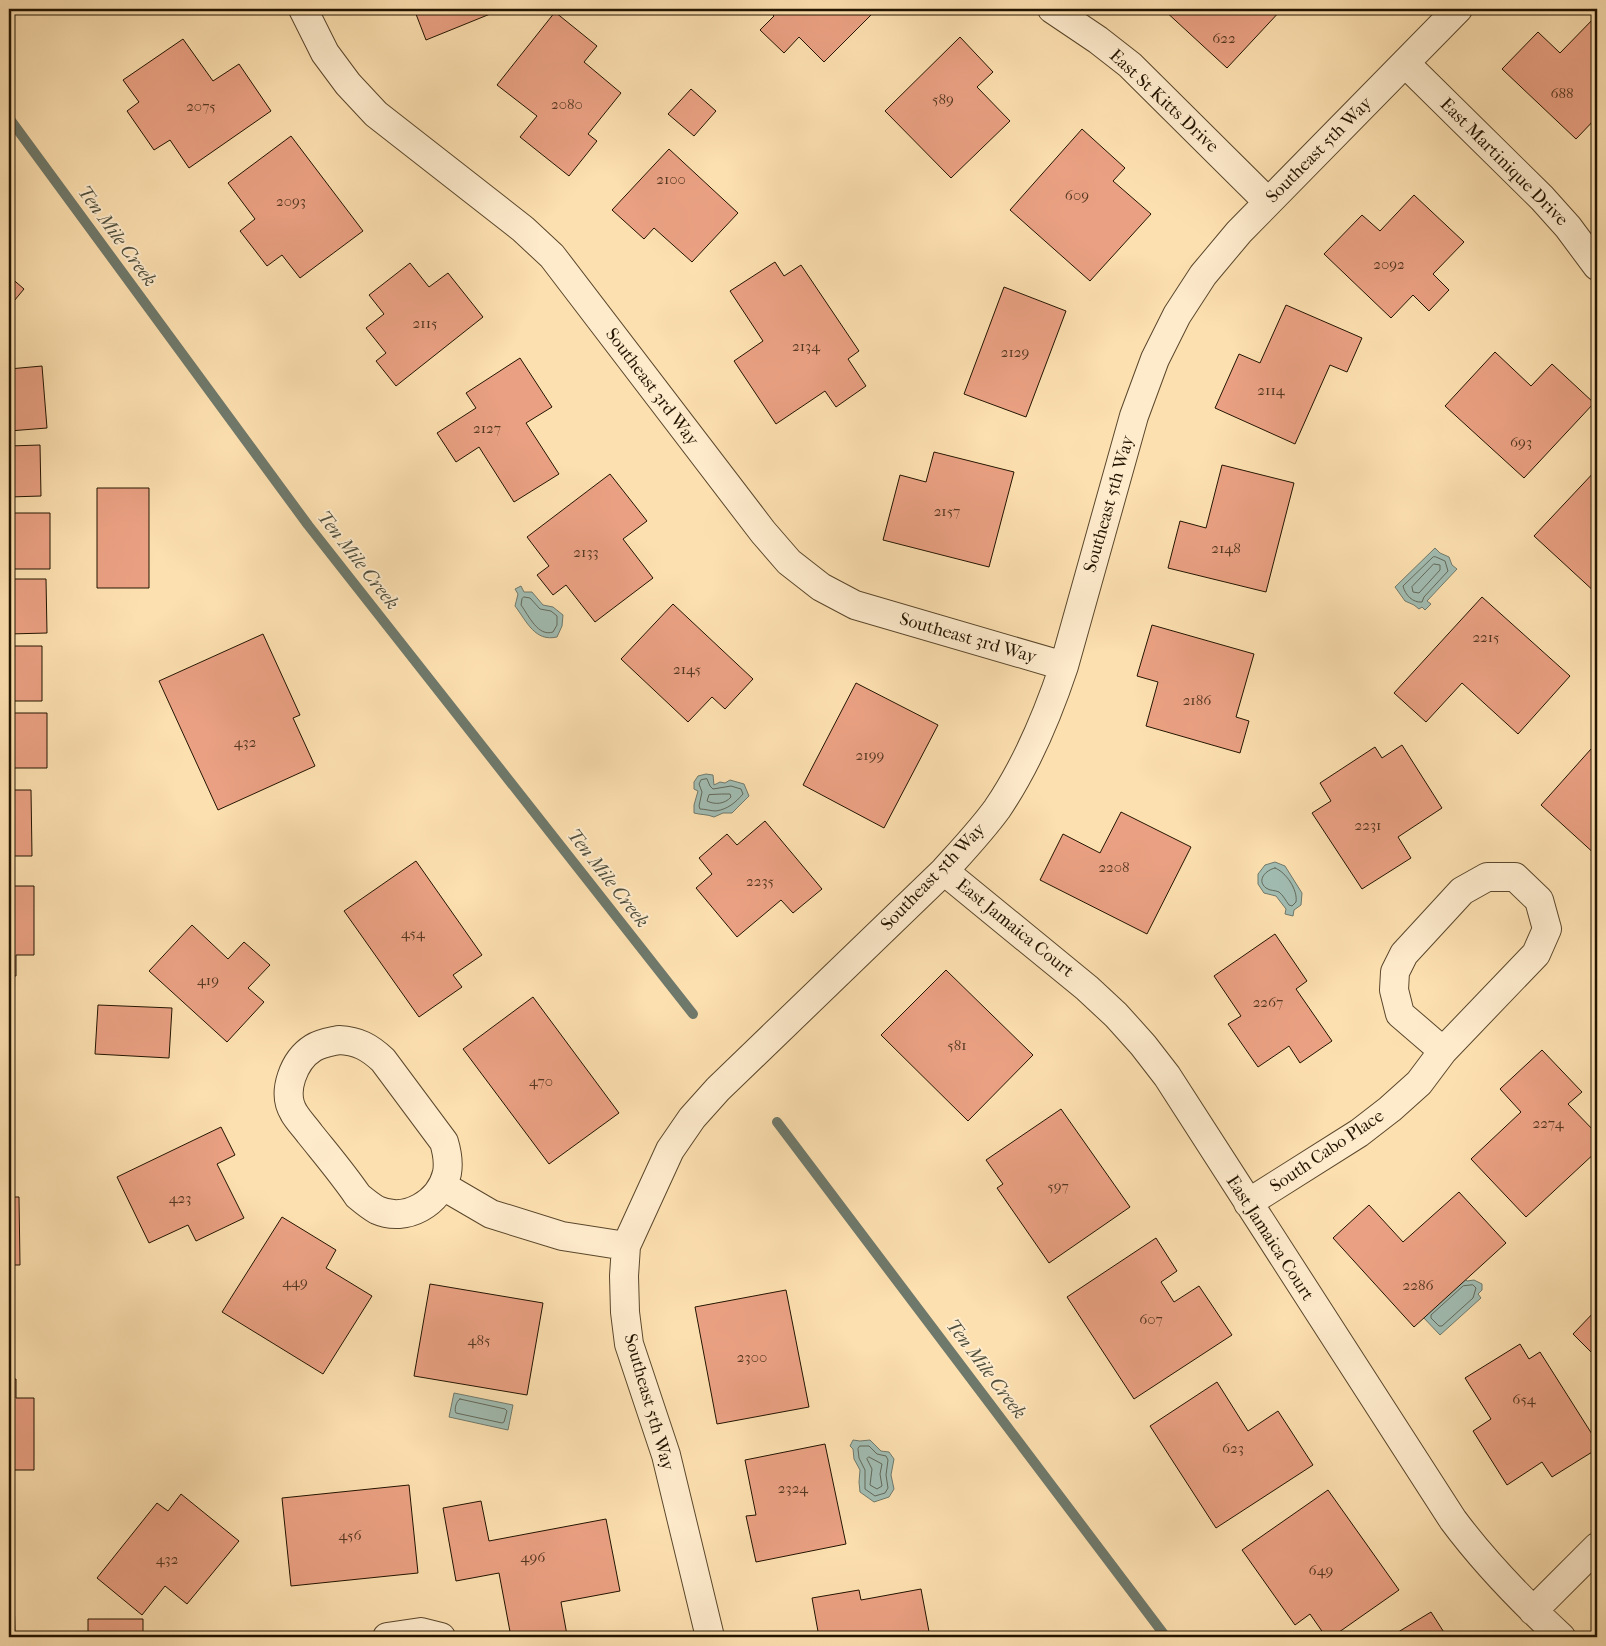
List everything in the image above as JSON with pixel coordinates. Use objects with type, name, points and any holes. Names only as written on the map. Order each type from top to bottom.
[{"type":"street","name":"Southeast 3rd Way","points":[[303,9],[325,53],[348,84],[376,114],[523,229],[552,256],[762,532],[789,562],[821,587],[855,605],[1064,666]]},
{"type":"street","name":"East St Kitts Drive","points":[[1052,9],[1098,40],[1130,65],[1268,202]]},
{"type":"street","name":"Southeast 5th Way","points":[[710,1637],[666,1454],[629,1344],[625,1312],[624,1276],[626,1246],[670,1150],[692,1118],[739,1069],[944,871],[990,818],[1017,776],[1036,741],[1051,704],[1064,666],[1134,416],[1155,360],[1177,315],[1203,275],[1239,232],[1458,9]]},
{"type":"street","name":"East Martinique Drive","points":[[1404,63],[1542,198],[1568,227],[1597,266]]},
{"type":"street","name":"East Jamaica Court","points":[[944,871],[1088,988],[1143,1045],[1167,1076],[1453,1520],[1478,1553],[1532,1611],[1561,1637]]},
{"type":"street","name":"South Cabo Place","points":[[1248,1203],[1367,1127],[1419,1082],[1443,1051],[1536,954],[1547,929],[1539,900],[1515,878],[1487,877],[1462,891],[1404,954],[1395,972],[1394,990],[1400,1014],[1443,1051]]},
{"type":"street","points":[[339,1040],[361,1043],[373,1050],[389,1068],[444,1142],[448,1156],[448,1171],[443,1186],[438,1194],[417,1210],[400,1214],[377,1210],[358,1196],[293,1112],[289,1090],[291,1078],[295,1067],[305,1055],[322,1044],[339,1040]]},
{"type":"street","points":[[443,1186],[491,1214],[562,1236],[626,1246]]},
{"type":"street","points":[[1532,1611],[1597,1547]]},
{"type":"street","points":[[387,1637],[422,1632],[441,1637]]},
{"type":"water","points":[[1435,548],[1440,553],[1449,557],[1452,565],[1457,569],[1427,601],[1431,604],[1425,610],[1422,607],[1419,609],[1405,601],[1395,587]]},
{"type":"water","points":[[521,586],[524,592],[532,592],[543,605],[553,607],[563,615],[562,626],[557,637],[549,638],[537,634],[515,606],[518,594],[515,589]]},
{"type":"water","points":[[713,775],[714,785],[730,780],[744,784],[749,796],[732,813],[723,813],[714,817],[694,813],[698,791],[694,789],[694,782],[698,776]]},
{"type":"water","points":[[1275,862],[1285,866],[1302,893],[1301,905],[1294,910],[1293,916],[1285,914],[1286,909],[1276,896],[1264,893],[1258,884],[1258,874],[1265,865]]},
{"type":"water","points":[[1464,1278],[1467,1281],[1474,1280],[1482,1284],[1482,1290],[1478,1294],[1481,1298],[1440,1335],[1422,1316]]},
{"type":"water","points":[[454,1393],[513,1405],[508,1430],[449,1417]]},
{"type":"water","points":[[853,1440],[870,1440],[881,1451],[889,1452],[894,1459],[891,1475],[894,1489],[889,1497],[874,1502],[860,1492],[860,1470],[854,1459],[853,1449],[850,1446]]},
{"type":"building","points":[[414,9],[499,9],[500,10],[426,40]]},
{"type":"building","points":[[767,9],[877,9],[824,62],[799,37],[784,53],[760,30],[774,16]]},
{"type":"building","points":[[1163,9],[1282,9],[1227,68]]},
{"type":"building","points":[[555,12],[597,46],[584,62],[621,93],[588,134],[597,141],[569,176],[520,137],[537,116],[497,85]]},
{"type":"building","points":[[1597,15],[1597,117],[1576,139],[1502,69],[1538,32],[1560,53]]},
{"type":"building","points":[[960,37],[993,72],[977,87],[1010,121],[951,178],[885,111]]},
{"type":"building","points":[[183,39],[213,81],[239,64],[271,111],[189,168],[170,140],[154,150],[127,111],[139,102],[123,80]]},
{"type":"building","points":[[691,89],[716,111],[694,136],[668,114]]},
{"type":"building","points":[[1082,129],[1125,168],[1113,181],[1151,214],[1090,281],[1010,210]]},
{"type":"building","points":[[291,136],[363,231],[300,278],[282,255],[267,266],[240,231],[255,219],[228,183]]},
{"type":"building","points":[[669,149],[738,213],[692,262],[654,228],[644,239],[612,210]]},
{"type":"building","points":[[1414,195],[1464,242],[1433,274],[1449,290],[1429,311],[1413,295],[1391,318],[1324,254],[1362,215],[1380,231]]},
{"type":"building","points":[[775,262],[784,276],[801,265],[859,351],[848,359],[866,386],[836,407],[825,391],[776,424],[734,361],[763,341],[730,291]]},
{"type":"building","points":[[410,263],[429,287],[448,273],[483,317],[396,386],[376,361],[386,353],[366,328],[384,314],[369,295]]},
{"type":"building","points":[[9,276],[24,289],[9,307]]},
{"type":"building","points":[[1004,287],[1066,311],[1026,417],[964,394]]},
{"type":"building","points":[[1286,305],[1362,338],[1347,372],[1330,365],[1295,444],[1215,408],[1239,354],[1260,363]]},
{"type":"building","points":[[1495,352],[1531,386],[1552,364],[1594,403],[1524,478],[1445,406]]},
{"type":"building","points":[[520,358],[552,407],[526,423],[559,474],[514,502],[479,447],[456,462],[437,433],[476,408],[466,393]]},
{"type":"building","points":[[42,366],[47,428],[9,431],[9,369]]},
{"type":"building","points":[[40,445],[41,496],[9,497],[9,446]]},
{"type":"building","points":[[934,452],[1014,472],[989,567],[883,540],[900,475],[926,482]]},
{"type":"building","points":[[1222,465],[1294,483],[1266,592],[1168,568],[1180,521],[1206,528]]},
{"type":"building","points":[[1597,469],[1597,594],[1534,536]]},
{"type":"building","points":[[610,474],[647,521],[623,539],[653,578],[595,622],[566,585],[553,595],[537,575],[549,566],[527,537]]},
{"type":"building","points":[[97,488],[149,488],[149,588],[97,588]]},
{"type":"building","points":[[9,513],[50,513],[50,569],[9,569]]},
{"type":"building","points":[[9,579],[46,579],[47,633],[9,634]]},
{"type":"building","points":[[1482,597],[1570,676],[1518,734],[1462,683],[1426,722],[1394,693]]},
{"type":"building","points":[[673,604],[753,679],[725,709],[712,697],[688,722],[621,659]]},
{"type":"building","points":[[1152,625],[1254,654],[1236,717],[1249,721],[1240,753],[1146,726],[1158,682],[1137,676]]},
{"type":"building","points":[[263,634],[300,715],[293,718],[315,766],[218,810],[159,681]]},
{"type":"building","points":[[9,646],[42,646],[42,701],[9,701]]},
{"type":"building","points":[[856,683],[938,725],[884,828],[803,785]]},
{"type":"building","points":[[9,713],[47,713],[47,768],[9,768]]},
{"type":"building","points":[[1402,745],[1442,808],[1398,837],[1411,858],[1362,889],[1312,813],[1331,801],[1320,783],[1375,747],[1382,758]]},
{"type":"building","points":[[1591,749],[1597,755],[1597,856],[1541,805]]},
{"type":"building","points":[[9,790],[31,790],[32,856],[9,856]]},
{"type":"building","points":[[1121,812],[1191,847],[1147,934],[1040,880],[1063,834],[1100,853]]},
{"type":"building","points":[[765,821],[822,889],[793,913],[781,900],[737,937],[696,888],[712,874],[699,858],[727,834],[737,845]]},
{"type":"building","points":[[416,861],[482,955],[453,975],[462,987],[419,1017],[344,911]]},
{"type":"building","points":[[9,886],[34,886],[34,955],[16,955],[16,976],[9,976]]},
{"type":"building","points":[[192,925],[228,959],[244,942],[270,965],[248,988],[264,1002],[227,1042],[149,971]]},
{"type":"building","points":[[1275,934],[1307,981],[1296,989],[1332,1041],[1300,1063],[1289,1046],[1258,1067],[1228,1024],[1241,1016],[1214,976]]},
{"type":"building","points":[[946,970],[1033,1055],[968,1121],[881,1035]]},
{"type":"building","points":[[533,997],[619,1113],[549,1164],[463,1049]]},
{"type":"building","points":[[9,1003],[12,1003],[11,1070],[9,1070]]},
{"type":"building","points":[[98,1005],[172,1008],[169,1058],[95,1054]]},
{"type":"building","points":[[1542,1050],[1582,1092],[1568,1104],[1597,1134],[1597,1151],[1526,1217],[1471,1159],[1521,1112],[1500,1089]]},
{"type":"building","points":[[1061,1109],[1130,1207],[1049,1263],[997,1188],[1003,1184],[986,1160]]},
{"type":"building","points":[[221,1127],[235,1155],[217,1164],[244,1218],[196,1241],[188,1225],[149,1243],[117,1177]]},
{"type":"building","points":[[1459,1192],[1506,1243],[1414,1327],[1333,1238],[1369,1205],[1403,1242]]},
{"type":"building","points":[[9,1197],[19,1197],[20,1265],[9,1265]]},
{"type":"building","points":[[282,1217],[336,1250],[326,1268],[372,1296],[323,1374],[222,1312]]},
{"type":"building","points":[[1156,1238],[1177,1271],[1161,1282],[1174,1302],[1199,1286],[1232,1335],[1134,1399],[1067,1297]]},
{"type":"building","points":[[430,1284],[543,1303],[527,1395],[414,1376]]},
{"type":"building","points":[[786,1290],[809,1407],[717,1424],[695,1307]]},
{"type":"building","points":[[9,1294],[14,1294],[13,1361],[9,1361]]},
{"type":"building","points":[[1597,1309],[1597,1358],[1573,1334]]},
{"type":"building","points":[[1520,1344],[1529,1359],[1540,1352],[1597,1442],[1597,1449],[1552,1477],[1542,1462],[1507,1485],[1473,1431],[1491,1419],[1465,1378]]},
{"type":"building","points":[[9,1379],[16,1379],[16,1398],[34,1398],[34,1470],[9,1470]]},
{"type":"building","points":[[1217,1382],[1248,1431],[1278,1411],[1313,1465],[1216,1528],[1150,1426]]},
{"type":"building","points":[[825,1444],[846,1544],[756,1562],[746,1516],[756,1515],[745,1460]]},
{"type":"building","points":[[409,1485],[418,1573],[291,1586],[282,1498]]},
{"type":"building","points":[[1328,1490],[1399,1590],[1332,1637],[1326,1637],[1310,1614],[1295,1625],[1242,1550]]},
{"type":"building","points":[[181,1494],[239,1541],[187,1604],[165,1586],[142,1615],[97,1578],[157,1503],[168,1511]]},
{"type":"building","points":[[481,1501],[489,1541],[606,1519],[620,1591],[561,1602],[567,1635],[554,1637],[511,1637],[499,1573],[456,1581],[443,1508]]},
{"type":"building","points":[[921,1589],[930,1637],[819,1637],[812,1598],[859,1590],[861,1600]]},
{"type":"building","points":[[9,1590],[14,1590],[15,1637],[9,1637]]},
{"type":"building","points":[[1431,1612],[1447,1637],[1390,1637]]},
{"type":"building","points":[[88,1619],[143,1619],[143,1637],[88,1637]]},
{"type":"waterway","name":"Ten Mile Creek","points":[[9,118],[308,525],[693,1014]]},
{"type":"waterway","name":"Ten Mile Creek","points":[[777,1122],[1166,1637]]}]
